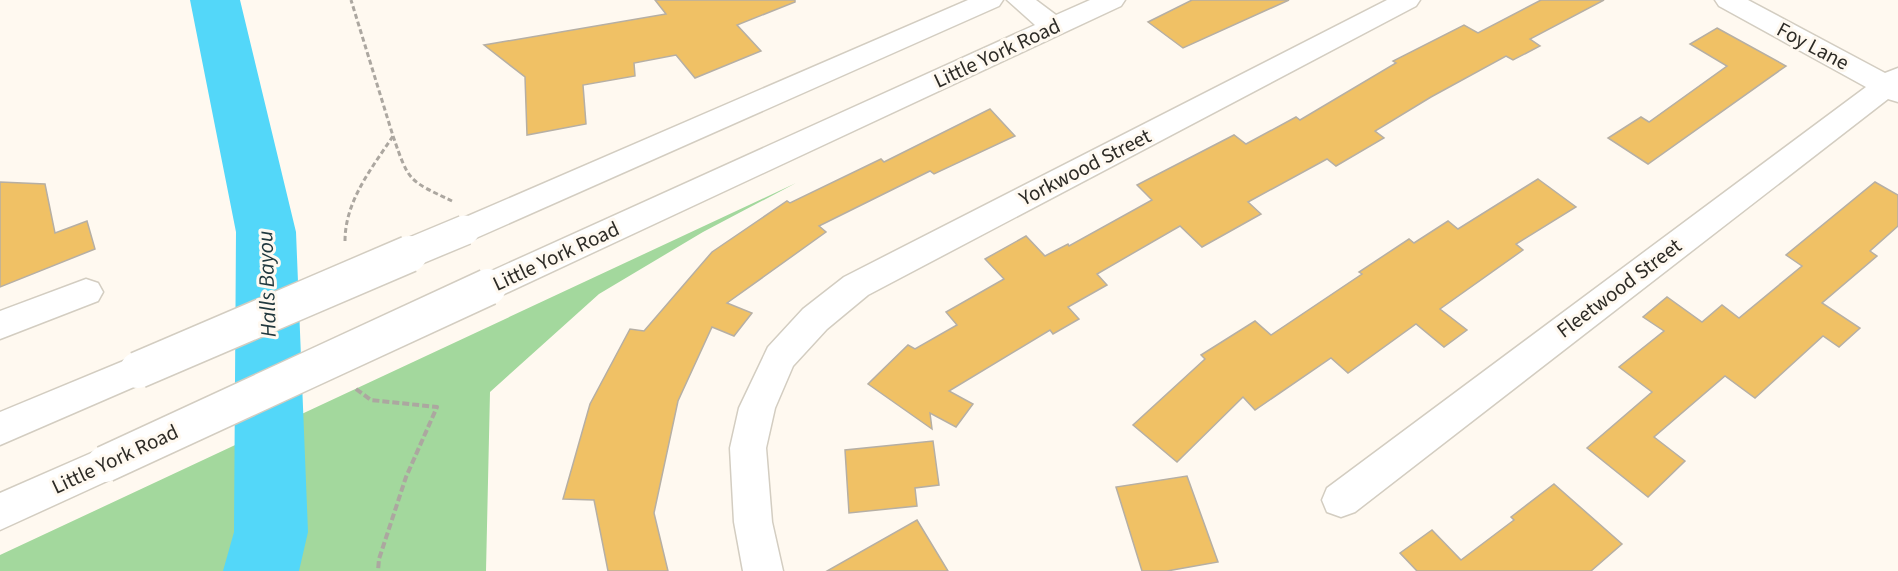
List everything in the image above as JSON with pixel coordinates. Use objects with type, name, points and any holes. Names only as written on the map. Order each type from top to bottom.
[{"type":"main road","points":[[0,429],[138,370],[460,217],[990,0]]},
{"type":"main road","points":[[1020,0],[1054,27]]},
{"type":"main road","name":"Little York Road","points":[[0,512],[1112,0]]},
{"type":"main road","name":"Yorkwood Street","points":[[763,571],[753,522],[748,448],[757,408],[780,357],[815,319],[856,286],[1407,0]]},
{"type":"main road","name":"Foy Lane","points":[[1728,0],[1894,85]]},
{"type":"main road","name":"Fleetwood Street","points":[[1341,500],[1894,85]]},
{"type":"main road","points":[[0,325],[86,292]]},
{"type":"path","points":[[393,136],[407,175],[420,186],[442,195],[460,217]]},
{"type":"green space","points":[[796,183],[703,232],[599,294],[490,392],[486,571],[0,571],[0,555]]},
{"type":"building","points":[[655,0],[795,0],[795,2],[737,25],[761,51],[695,78],[676,55],[634,63],[635,76],[583,85],[586,124],[527,135],[525,77],[484,45],[666,14]]},
{"type":"building","points":[[1192,0],[1289,0],[1183,48],[1148,22]]},
{"type":"building","points":[[1541,0],[1604,0],[1530,39],[1540,46],[1513,60],[1506,56],[1375,131],[1384,138],[1336,166],[1327,159],[1248,202],[1261,214],[1202,247],[1180,226],[1097,274],[1107,285],[1068,307],[1079,319],[1053,334],[1050,330],[949,391],[973,404],[956,427],[930,413],[932,429],[868,384],[908,345],[915,349],[957,325],[946,312],[1004,279],[985,259],[1026,236],[1045,256],[1068,244],[1069,246],[1152,200],[1137,185],[1234,135],[1246,144],[1296,117],[1300,120],[1396,63],[1393,61],[1464,25],[1478,33]]},
{"type":"building","points":[[1717,28],[1786,66],[1648,164],[1608,138],[1641,117],[1649,122],[1727,66],[1690,44]]},
{"type":"building","points":[[990,109],[1015,136],[934,174],[930,171],[819,226],[826,232],[727,303],[752,313],[734,336],[712,327],[678,401],[654,513],[668,571],[608,571],[594,500],[563,499],[590,404],[630,329],[644,331],[712,252],[787,201],[790,203],[881,159],[884,162]]},
{"type":"building","points":[[1538,179],[1576,207],[1516,244],[1523,250],[1440,309],[1467,330],[1444,347],[1416,324],[1348,373],[1331,358],[1255,410],[1243,397],[1177,462],[1133,425],[1205,359],[1201,355],[1255,321],[1271,335],[1362,274],[1359,272],[1409,239],[1414,243],[1448,221],[1458,229]]},
{"type":"building","points":[[0,182],[45,184],[55,233],[87,221],[95,249],[0,287]]},
{"type":"building","points":[[1875,182],[1898,195],[1898,226],[1870,251],[1877,256],[1822,303],[1860,328],[1839,347],[1823,336],[1755,398],[1725,376],[1654,437],[1685,461],[1648,497],[1587,448],[1652,392],[1619,367],[1664,331],[1643,317],[1667,297],[1702,322],[1722,305],[1739,318],[1802,266],[1786,255]]},
{"type":"building","points":[[933,441],[939,485],[915,488],[917,506],[849,513],[845,450]]},
{"type":"building","points":[[1187,476],[1218,562],[1167,571],[1142,571],[1116,487]]},
{"type":"building","points":[[1554,484],[1622,544],[1591,571],[1417,571],[1400,553],[1432,530],[1461,560],[1514,520],[1511,517]]},
{"type":"building","points":[[917,520],[948,571],[827,571]]},
{"type":"waterway","name":"Halls Bayou","points":[[215,0],[266,232],[271,532],[261,571]]}]
